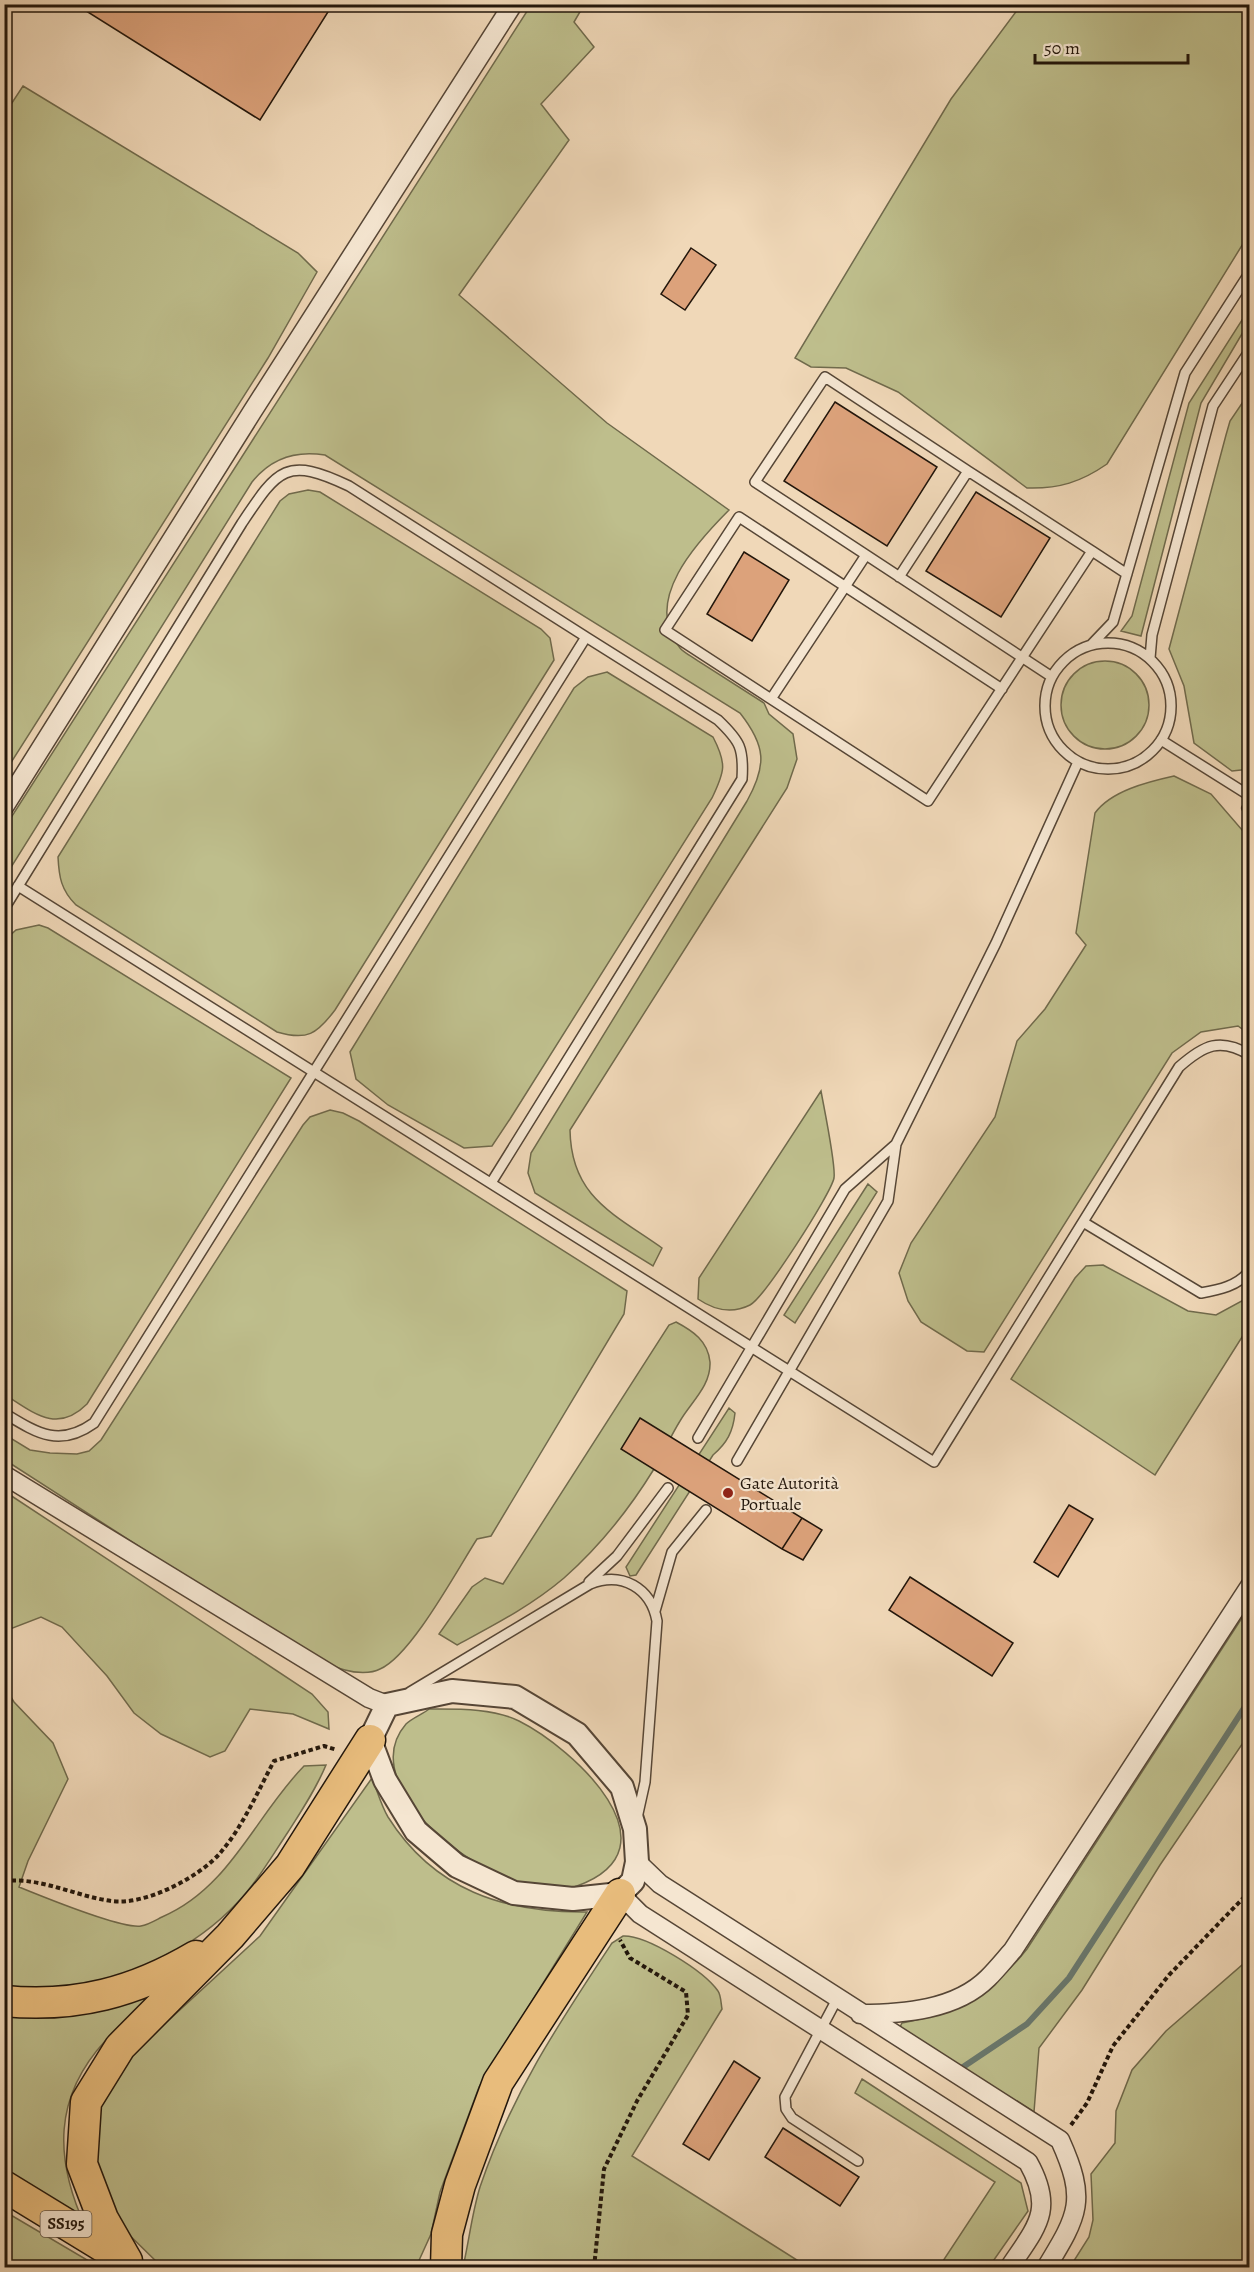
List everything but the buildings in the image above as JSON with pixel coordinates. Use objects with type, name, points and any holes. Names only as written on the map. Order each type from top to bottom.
[{"type":"highway","points":[[132,2264],[103,2219],[82,2164],[86,2102],[120,2047],[230,1936],[290,1866],[365,1747]]},
{"type":"highway","points":[[446,2268],[447,2234],[460,2185],[498,2082],[613,1905]]},
{"type":"highway","points":[[4,2001],[37,2004],[127,1990],[161,1977],[230,1936]]},
{"type":"highway","name":"SS195","points":[[4,2186],[132,2264]]},
{"type":"highway","points":[[426,2268],[447,2234]]},
{"type":"street","points":[[4,807],[252,412],[513,4]]},
{"type":"street","points":[[4,1475],[369,1698],[387,1705],[452,1690],[515,1697],[577,1734],[622,1787],[635,1829],[637,1862],[633,1881],[613,1905]]},
{"type":"street","points":[[860,2013],[893,2014],[924,2009],[951,2001],[987,1980],[1013,1950],[1250,1586]]},
{"type":"street","points":[[387,1705],[365,1747],[416,1831],[457,1866],[514,1893],[613,1905],[640,1914],[1028,2162],[1038,2180],[1043,2205],[1035,2229],[1010,2268]]},
{"type":"street","points":[[637,1862],[660,1884],[1060,2140],[1074,2171],[1077,2200],[1072,2226],[1046,2268]]},
{"type":"lane","points":[[1091,645],[1113,622],[1185,373],[1250,272]]},
{"type":"lane","points":[[1150,658],[1152,635],[1213,406],[1250,350]]},
{"type":"lane","points":[[1052,677],[755,482],[825,377],[1126,574]]},
{"type":"lane","points":[[4,909],[269,482],[301,469],[319,472],[349,486],[718,720],[736,737],[744,756],[742,779],[491,1183]]},
{"type":"lane","points":[[899,576],[968,471]]},
{"type":"lane","points":[[1002,688],[739,517],[665,630],[928,801],[1092,551]]},
{"type":"lane","points":[[771,699],[866,555]]},
{"type":"lane","points":[[4,1413],[32,1430],[51,1436],[69,1437],[94,1423],[586,637]]},
{"type":"lane","points":[[1112,643],[1132,647],[1150,658],[1161,672],[1170,697],[1168,724],[1161,740],[1141,759],[1116,769],[1098,769],[1078,762],[1060,749],[1049,730],[1044,709],[1047,688],[1056,668],[1072,653],[1091,645],[1112,643]]},
{"type":"lane","points":[[1161,740],[1250,796]]},
{"type":"lane","points":[[737,1461],[888,1201],[896,1144],[996,942],[1078,762]]},
{"type":"lane","points":[[1250,804],[1247,808],[1250,811]]},
{"type":"lane","points":[[18,886],[934,1462],[1179,1067],[1195,1053],[1221,1043],[1234,1046],[1250,1055]]},
{"type":"lane","points":[[698,1438],[754,1348],[845,1189],[896,1144]]},
{"type":"lane","points":[[1083,1222],[1201,1293],[1221,1290],[1236,1282],[1250,1270]]},
{"type":"lane","points":[[582,1588],[617,1556],[668,1488]]},
{"type":"lane","points":[[635,1829],[645,1782],[657,1632],[655,1611],[672,1552],[706,1510]]},
{"type":"lane","points":[[387,1705],[582,1588],[600,1580],[624,1580],[635,1585],[647,1596],[655,1611]]},
{"type":"lane","points":[[837,1999],[785,2097],[786,2109],[792,2118],[858,2161]]},
{"type":"path","points":[[4,1881],[23,1879],[113,1901],[145,1898],[184,1882],[221,1852],[274,1761],[324,1746],[365,1747]]},
{"type":"path","points":[[1060,2140],[1087,2103],[1113,2046],[1169,1975],[1250,1891]]},
{"type":"path","points":[[594,2268],[604,2169],[637,2101],[688,2015],[686,1992],[630,1958],[613,1905]]},
{"type":"green space","points":[[531,5],[584,5],[574,22],[594,47],[541,104],[569,140],[459,295],[607,423],[729,510],[703,538],[678,573],[670,592],[667,611],[670,630],[684,652],[764,703],[769,714],[793,734],[797,759],[787,788],[570,1130],[572,1153],[578,1172],[587,1188],[612,1213],[662,1248],[653,1266],[535,1193],[528,1173],[531,1153],[754,788],[761,756],[755,736],[740,713],[325,455],[304,454],[284,458],[267,467],[252,482],[5,877],[5,827]]},
{"type":"green space","points":[[1021,5],[1249,5],[1249,234],[1107,464],[1079,480],[1060,486],[1039,488],[1027,488],[898,392],[846,368],[811,367],[795,358],[951,99]]},
{"type":"green space","points":[[23,86],[298,253],[317,272],[268,358],[5,772],[4,115]]},
{"type":"green space","points":[[1249,309],[1249,322],[1201,403],[1141,636],[1121,631],[1132,616],[1189,403]]},
{"type":"green space","points":[[1249,393],[1250,769],[1232,771],[1194,743],[1184,686],[1169,649],[1230,421]]},
{"type":"green space","points":[[308,490],[320,492],[541,629],[550,638],[554,660],[335,1010],[317,1030],[296,1036],[277,1032],[76,905],[62,883],[58,857],[280,501],[289,494]]},
{"type":"green space","points":[[1105,661],[1130,668],[1142,680],[1149,705],[1142,730],[1130,742],[1105,749],[1080,742],[1068,730],[1061,705],[1068,680],[1080,668]]},
{"type":"green space","points":[[607,672],[713,737],[721,754],[723,768],[720,781],[712,798],[492,1146],[464,1148],[388,1105],[356,1079],[350,1052],[574,688],[588,677]]},
{"type":"green space","points":[[1174,776],[1211,794],[1249,838],[1249,1034],[1238,1026],[1201,1032],[1172,1053],[984,1352],[967,1351],[921,1322],[908,1301],[899,1273],[911,1243],[995,1117],[1017,1041],[1045,1009],[1086,945],[1076,933],[1095,813],[1102,805],[1120,793]]},
{"type":"green space","points":[[39,925],[48,928],[291,1078],[87,1404],[66,1418],[55,1419],[25,1408],[4,1394],[5,940],[16,930]]},
{"type":"green space","points":[[821,1091],[834,1171],[834,1178],[822,1204],[782,1266],[750,1305],[723,1310],[704,1303],[698,1299],[699,1278]]},
{"type":"green space","points":[[330,1110],[343,1113],[359,1121],[627,1291],[624,1314],[491,1536],[477,1539],[433,1611],[405,1648],[380,1669],[368,1672],[345,1670],[303,1651],[5,1460],[4,1434],[30,1450],[50,1453],[77,1454],[89,1451],[101,1440],[303,1125],[310,1117]]},
{"type":"green space","points":[[868,1184],[877,1192],[795,1323],[784,1315]]},
{"type":"green space","points":[[1103,1265],[1188,1311],[1216,1315],[1249,1297],[1249,1326],[1155,1475],[1011,1379],[1075,1278],[1086,1266]]},
{"type":"green space","points":[[676,1322],[694,1333],[703,1342],[709,1355],[709,1371],[700,1393],[684,1414],[635,1498],[602,1540],[551,1588],[525,1606],[457,1645],[439,1634],[472,1587],[485,1578],[503,1584],[669,1325]]},
{"type":"green space","points":[[729,1408],[735,1413],[728,1437],[713,1455],[636,1575],[630,1576],[626,1567]]},
{"type":"green space","points":[[4,1491],[312,1694],[328,1712],[329,1729],[293,1714],[250,1709],[225,1751],[210,1757],[161,1734],[134,1713],[107,1676],[62,1627],[41,1617],[5,1631]]},
{"type":"green space","points":[[1249,1607],[1249,1734],[1160,1865],[1082,1990],[1039,2048],[1034,2112],[899,2029],[902,2023],[941,2013],[972,1999],[1000,1978],[1027,1949]]},
{"type":"green space","points":[[4,1686],[14,1702],[53,1743],[68,1779],[28,1861],[19,1887],[81,1911],[131,1926],[141,1926],[155,1921],[186,1904],[206,1888],[224,1870],[304,1766],[326,1765],[304,1807],[258,1878],[221,1919],[182,1947],[137,1970],[91,1985],[68,1988],[5,1986]]},
{"type":"green space","points":[[429,1709],[475,1710],[509,1717],[541,1734],[566,1753],[589,1775],[608,1799],[619,1824],[620,1848],[607,1869],[577,1886],[548,1889],[513,1881],[477,1864],[444,1840],[416,1812],[398,1782],[394,1752],[406,1724]]},
{"type":"green space","points":[[372,1778],[388,1817],[406,1842],[427,1863],[449,1879],[500,1902],[527,1908],[587,1912],[479,2087],[440,2192],[431,2234],[416,2267],[162,2267],[112,2218],[95,2171],[95,2110],[119,2066],[260,1936]]},
{"type":"green space","points":[[623,1936],[646,1941],[701,1974],[718,1991],[722,2009],[632,2156],[808,2267],[463,2267],[480,2187],[506,2121],[521,2090],[573,2002],[612,1943]]},
{"type":"green space","points":[[1249,1959],[1249,2267],[1070,2267],[1089,2237],[1093,2220],[1091,2174],[1115,2143],[1116,2111],[1132,2070],[1166,2031]]},
{"type":"green space","points":[[161,1991],[106,2040],[76,2084],[68,2106],[64,2130],[64,2153],[75,2202],[86,2228],[5,2173],[4,2015],[64,2014]]},
{"type":"green space","points":[[862,2079],[1021,2183],[1028,2211],[989,2267],[939,2267],[995,2182],[855,2093]]},
{"type":"green space","points":[[4,2211],[99,2267],[5,2267]]},
{"type":"waterway","points":[[963,2067],[1027,2024],[1069,1978],[1250,1699]]},
{"type":"place","name":"Gate Autorità Portuale","points":[[728,1493]]}]
